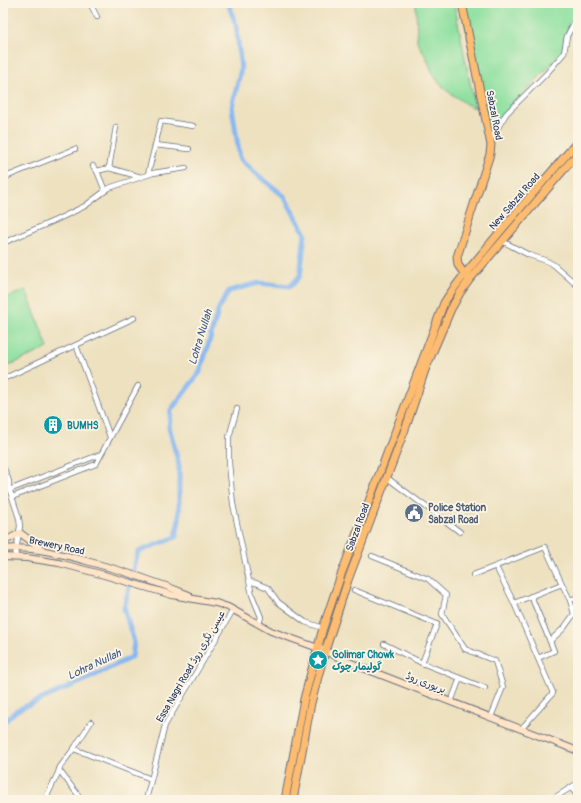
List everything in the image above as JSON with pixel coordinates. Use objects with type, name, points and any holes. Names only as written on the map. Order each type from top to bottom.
[{"type":"main road","name":"Sabzal Road","points":[[285,800],[304,700],[324,628],[342,575],[378,490],[386,477],[407,424],[425,370],[451,308],[470,279],[464,274],[458,265],[457,257],[490,154],[491,145],[462,3]]},
{"type":"main road","name":"New Sabzal Road","points":[[464,274],[578,141]]},
{"type":"main road","name":"New Sabzal Road","points":[[470,279],[578,152]]},
{"type":"main road","name":"Sabzal Road","points":[[293,800],[311,703],[325,651],[348,580],[444,303],[464,274]]},
{"type":"main road","points":[[3,542],[20,533],[45,551]]},
{"type":"main road","name":"Brewery Road","points":[[3,548],[17,547],[45,551],[107,567],[158,583],[202,600]]},
{"type":"main road","name":"Brewery Road","points":[[3,557],[35,559],[59,563],[172,595],[202,600]]},
{"type":"main road","name":"بریوری روڈ","points":[[202,600],[216,603],[233,610],[271,631],[318,648],[358,666],[578,751]]},
{"type":"street","points":[[90,3],[96,17]]},
{"type":"street","points":[[490,141],[506,114],[564,53],[567,36],[578,19]]},
{"type":"street","points":[[148,174],[161,121],[193,126]]},
{"type":"street","points":[[109,168],[116,127]]},
{"type":"street","points":[[155,145],[189,149]]},
{"type":"street","points":[[3,178],[75,149]]},
{"type":"street","points":[[93,166],[97,171],[105,191]]},
{"type":"street","points":[[97,171],[109,168],[141,177]]},
{"type":"street","points":[[3,243],[85,206],[109,188],[148,174],[186,168]]},
{"type":"street","points":[[502,241],[529,255],[554,265],[578,286]]},
{"type":"street","points":[[3,379],[134,318]]},
{"type":"street","points":[[76,345],[110,437]]},
{"type":"street","points":[[12,497],[96,464],[138,386]]},
{"type":"street","points":[[237,409],[229,437],[229,463],[233,504],[252,595],[261,617],[259,624]]},
{"type":"street","points":[[9,489],[101,454]]},
{"type":"street","points":[[3,466],[5,482],[19,518],[20,533],[15,557]]},
{"type":"street","points":[[386,477],[460,532]]},
{"type":"street","points":[[473,575],[546,547],[570,600],[574,614],[564,628],[550,641]]},
{"type":"street","points":[[372,556],[428,579],[446,595],[442,614],[465,649],[495,661],[503,687],[491,718]]},
{"type":"street","points":[[496,567],[514,603],[553,693],[521,729]]},
{"type":"street","points":[[250,582],[256,582],[268,588],[278,602],[305,622],[324,628]]},
{"type":"street","points":[[514,603],[562,584]]},
{"type":"street","points":[[354,590],[437,624],[422,663]]},
{"type":"street","points":[[531,596],[554,651],[538,658]]},
{"type":"street","points":[[570,600],[578,597]]},
{"type":"street","name":"Essa Nagri Road عیسیٰ نگری روڈ","points":[[146,800],[165,725],[233,610]]},
{"type":"street","points":[[384,644],[422,663],[486,688]]},
{"type":"street","points":[[451,702],[460,678]]},
{"type":"street","points":[[44,800],[60,767],[74,749],[91,722]]},
{"type":"street","points":[[74,749],[151,779]]},
{"type":"street","points":[[59,770],[82,800]]},
{"type":"street","points":[[551,800],[578,783]]},
{"type":"street","points":[[571,787],[578,797]]},
{"type":"green space","points":[[416,3],[454,3],[475,108],[466,104],[446,90],[434,76],[417,41]]},
{"type":"green space","points":[[461,3],[578,3],[578,16],[570,23],[561,54],[498,120],[489,132]]},
{"type":"green space","points":[[26,290],[48,348],[3,368],[3,299]]},
{"type":"waterway","name":"Lohra Nullah","points":[[3,723],[17,710],[85,680],[132,657],[134,642],[124,608],[138,552],[176,537],[179,519],[179,465],[169,427],[171,410],[200,372],[219,308],[229,291],[259,283],[291,286],[300,276],[305,234],[284,196],[240,159],[232,107],[241,69],[236,25],[228,3]]},
{"type":"place","name":"BUMHS","points":[[53,425]]},
{"type":"place","name":"Police Station Sabzal Road","points":[[414,513]]},
{"type":"place","name":"Golimar Chowk گولیمار چوک","points":[[318,660]]}]
